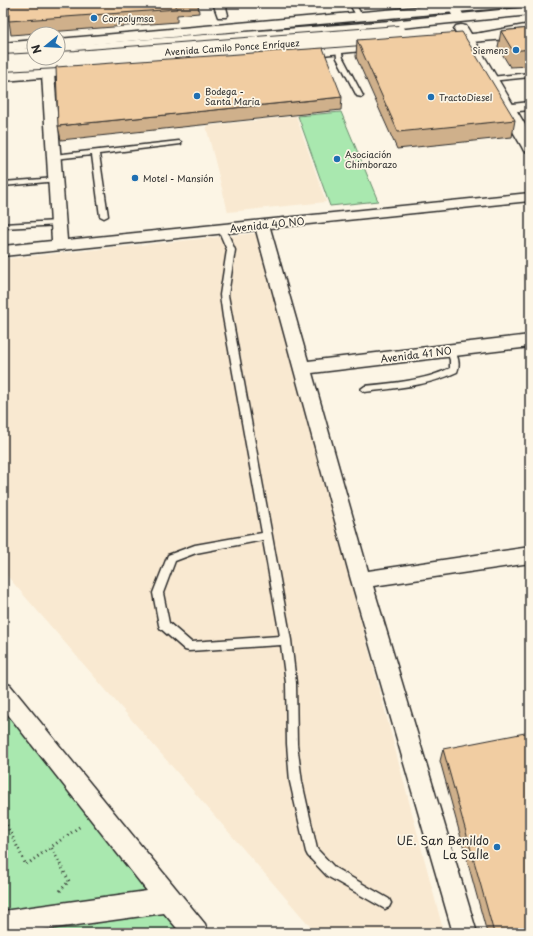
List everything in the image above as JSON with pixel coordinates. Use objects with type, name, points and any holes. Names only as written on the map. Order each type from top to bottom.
[{"type":"main road","points":[[462,22],[513,3]]},
{"type":"main road","points":[[462,22],[530,7]]},
{"type":"main road","points":[[462,22],[530,11]]},
{"type":"main road","name":"Avenida Camilo Ponce Enríquez","points":[[66,44],[359,16],[462,22]]},
{"type":"main road","name":"Avenida Camilo Ponce Enríquez","points":[[3,63],[76,59],[462,22]]},
{"type":"main road","name":"Avenida Camilo Ponce Enríquez","points":[[3,76],[296,58],[338,49],[417,42],[462,22]]},
{"type":"main road","points":[[462,22],[530,23]]},
{"type":"main road","points":[[462,22],[530,28]]},
{"type":"main road","points":[[462,22],[506,39],[530,33]]},
{"type":"main road","points":[[462,22],[491,79],[530,147]]},
{"type":"main road","name":"Avenida Camilo Ponce Enríquez","points":[[66,45],[395,29]]},
{"type":"main road","points":[[3,47],[26,45]]},
{"type":"main road","points":[[3,54],[26,53]]},
{"type":"main road","points":[[56,66],[74,72]]},
{"type":"street","points":[[219,3],[222,15]]},
{"type":"street","points":[[48,74],[54,106],[54,157],[60,245]]},
{"type":"street","points":[[508,108],[530,106]]},
{"type":"street","name":"Avenida 40 NO","points":[[3,251],[530,197]]},
{"type":"street","points":[[262,224],[361,580],[465,933]]},
{"type":"street","name":"Avenida 41 NO","points":[[302,368],[450,349],[530,341]]},
{"type":"street","points":[[361,580],[530,555]]},
{"type":"street","points":[[3,692],[168,900],[196,933]]},
{"type":"street","points":[[3,923],[168,900]]},
{"type":"lane","points":[[352,3],[359,16]]},
{"type":"lane","points":[[338,49],[340,58],[360,96]]},
{"type":"lane","points":[[491,79],[530,75]]},
{"type":"lane","points":[[54,157],[179,143]]},
{"type":"lane","points":[[95,153],[104,216]]},
{"type":"lane","points":[[3,184],[56,180]]},
{"type":"lane","points":[[3,226],[58,223]]},
{"type":"lane","points":[[222,229],[231,250],[224,295],[227,317],[286,640],[292,683],[292,744],[296,782],[312,852],[331,872],[385,903]]},
{"type":"lane","points":[[365,389],[402,384],[446,375],[454,370],[455,366],[454,358],[450,349]]},
{"type":"lane","points":[[266,536],[195,549],[171,558],[158,593],[164,625],[189,647],[286,640]]},
{"type":"path","points":[[3,817],[26,865],[99,813]]},
{"type":"path","points":[[36,919],[69,881],[51,847]]},
{"type":"shaded area","points":[[296,116],[326,202],[228,212],[206,126]]},
{"type":"shaded area","points":[[258,233],[444,933],[316,933],[3,571],[3,259]]},
{"type":"green space","name":"Asociación Chimborazo","points":[[341,112],[378,201],[330,206],[298,116]]},
{"type":"green space","points":[[3,698],[187,933],[54,933],[54,908],[3,917]]},
{"type":"building","points":[[9,3],[175,3],[177,9],[9,21]]},
{"type":"building","points":[[530,28],[530,49],[513,51],[501,31]]},
{"type":"building","name":"TractoDiesel","points":[[462,32],[515,120],[398,132],[357,40]]},
{"type":"building","name":"Bodega - Santa Maria","points":[[323,48],[342,97],[58,126],[56,67]]},
{"type":"building","name":"UE. San Benildo La Salle","points":[[530,732],[530,933],[494,933],[443,749]]},
{"type":"place","name":"Corpolymsa","points":[[94,18]]},
{"type":"place","name":"Siemens","points":[[516,50]]},
{"type":"place","name":"Bodega - Santa Maria","points":[[197,96]]},
{"type":"place","name":"TractoDiesel","points":[[431,97]]},
{"type":"place","name":"Asociación Chimborazo","points":[[337,159]]},
{"type":"place","name":"Motel - Mansión","points":[[135,178]]},
{"type":"place","name":"UE. San Benildo La Salle","points":[[497,847]]}]
